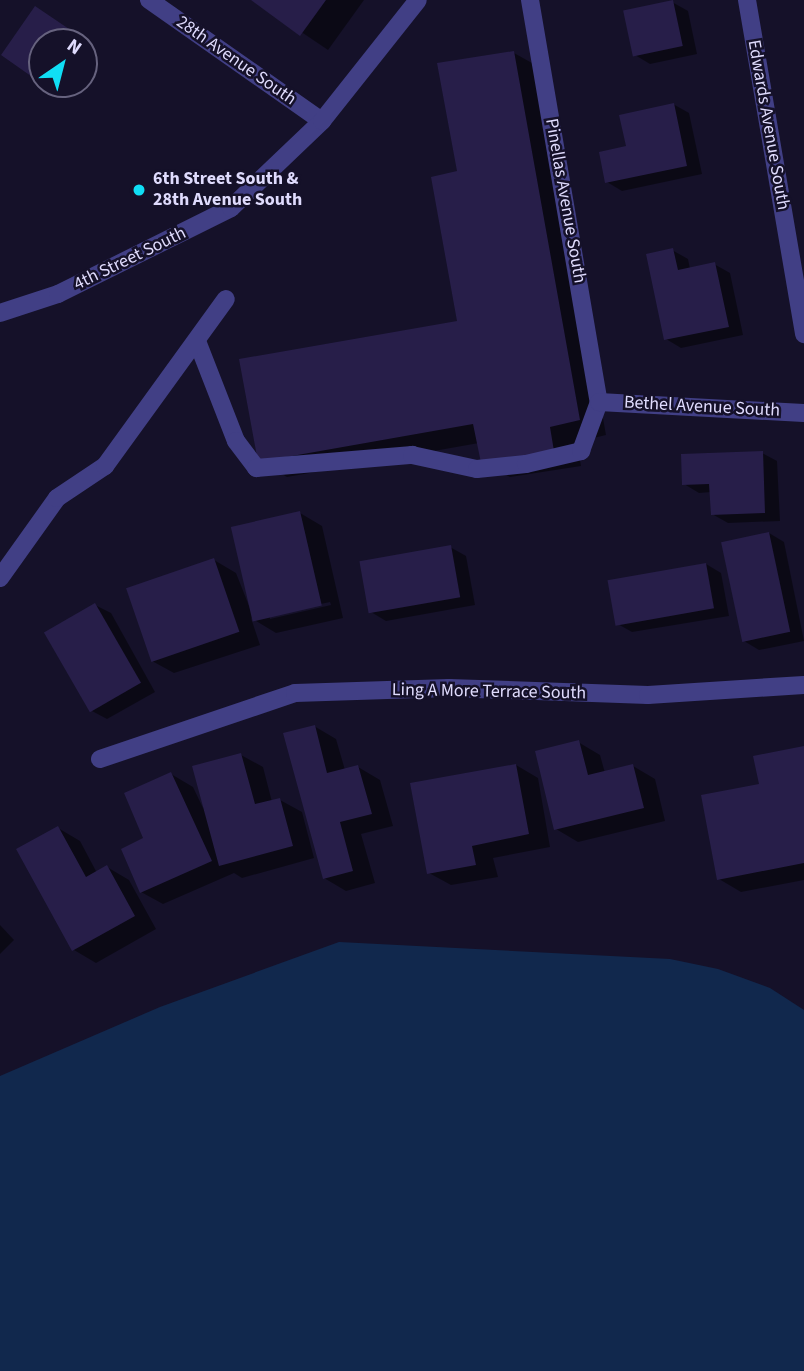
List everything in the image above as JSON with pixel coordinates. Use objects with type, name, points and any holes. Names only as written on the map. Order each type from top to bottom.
[{"type":"street","name":"28th Avenue South","points":[[149,0],[322,121]]},
{"type":"street","name":"4th Street South","points":[[0,313],[70,289],[231,208],[322,121],[418,0]]},
{"type":"street","name":"Pinellas Avenue South","points":[[530,0],[599,402]]},
{"type":"street","name":"Edwards Avenue South","points":[[747,0],[804,334]]},
{"type":"street","points":[[0,578],[57,498],[105,466],[226,299]]},
{"type":"street","points":[[197,341],[236,441],[256,468],[412,455],[477,469],[526,464],[581,451],[599,402]]},
{"type":"street","name":"Bethel Avenue South","points":[[599,402],[804,412]]},
{"type":"street","name":"Ling A More Terrace South","points":[[100,759],[295,693],[449,688],[648,695],[804,685]]},
{"type":"water","points":[[339,942],[670,959],[718,969],[770,988],[804,1010],[804,1371],[0,1371],[0,1076],[160,1007]]},
{"type":"building","points":[[251,0],[326,0],[300,36]]},
{"type":"building","points":[[673,0],[683,46],[633,57],[623,11]]},
{"type":"building","points":[[35,6],[68,28],[28,28],[28,74],[1,55]]},
{"type":"building","points":[[514,51],[580,420],[550,427],[554,451],[481,463],[473,424],[258,462],[239,359],[457,321],[431,177],[457,171],[437,63]]},
{"type":"building","points":[[674,103],[687,166],[605,183],[599,152],[626,146],[619,115]]},
{"type":"building","points":[[673,248],[678,270],[715,262],[729,327],[664,340],[646,254]]},
{"type":"building","points":[[763,451],[765,513],[711,515],[709,484],[682,485],[681,454]]},
{"type":"building","points":[[300,511],[322,606],[253,621],[231,527]]},
{"type":"building","points":[[769,532],[790,632],[742,642],[721,542]]},
{"type":"building","points":[[451,545],[460,597],[369,613],[359,561]]},
{"type":"building","points":[[214,558],[239,632],[151,662],[126,588]]},
{"type":"building","points":[[706,563],[714,608],[616,626],[608,580]]},
{"type":"building","points":[[95,603],[141,683],[90,712],[44,632]]},
{"type":"building","points":[[315,725],[327,773],[358,765],[372,814],[340,822],[353,871],[323,879],[283,733]]},
{"type":"building","points":[[579,740],[588,775],[633,764],[644,808],[554,830],[535,751]]},
{"type":"building","points":[[804,746],[804,863],[717,880],[701,795],[759,784],[753,756]]},
{"type":"building","points":[[241,753],[255,804],[280,798],[293,846],[219,866],[192,766]]},
{"type":"building","points":[[516,764],[529,834],[472,846],[476,865],[427,874],[410,783]]},
{"type":"building","points":[[171,772],[212,861],[140,893],[121,849],[143,838],[124,793]]},
{"type":"building","points":[[58,826],[86,877],[107,865],[135,916],[72,951],[16,849]]},
{"type":"place","name":"6th Street South & 28th Avenue South","points":[[139,190]]}]
